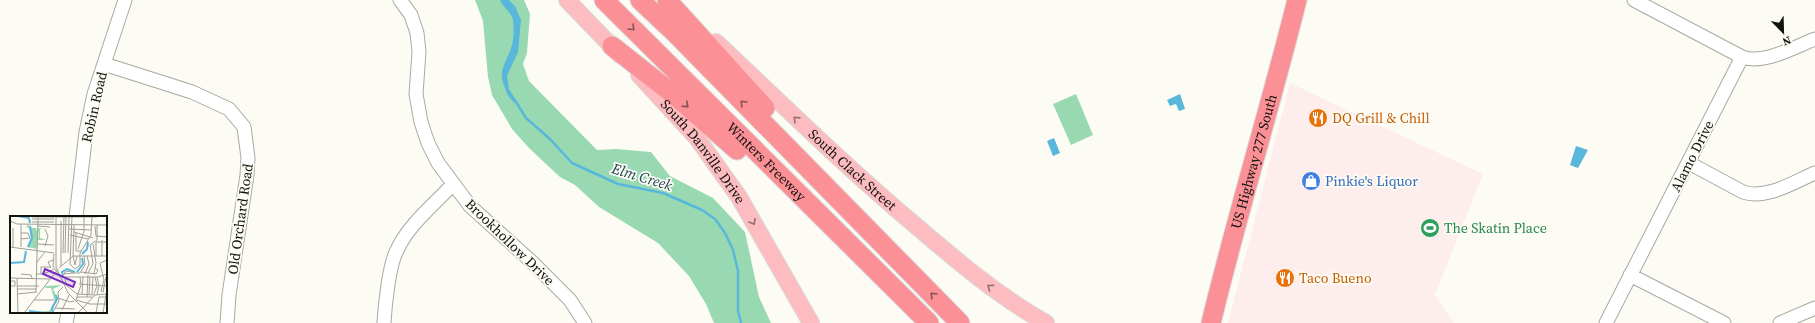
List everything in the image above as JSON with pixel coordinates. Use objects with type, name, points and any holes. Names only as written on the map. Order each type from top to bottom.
[{"type":"highway","name":"Winters Freeway","points":[[604,0],[927,321]]},
{"type":"highway","name":"Winters Freeway","points":[[640,0],[674,32],[903,263],[960,323]]},
{"type":"highway","points":[[667,0],[903,263]]},
{"type":"highway","name":"US Highway 277 South","points":[[1211,323],[1226,261],[1278,76],[1297,0]]},
{"type":"highway","points":[[612,46],[678,98],[745,157],[833,245],[927,321]]},
{"type":"main road","name":"South Danville Drive","points":[[567,0],[612,46],[697,138],[739,196],[811,323]]},
{"type":"main road","name":"South Clack Street","points":[[672,0],[806,129],[869,186],[971,273],[1014,304],[1046,323]]},
{"type":"main road","points":[[1014,304],[1031,323]]},
{"type":"street","name":"Robin Road","points":[[76,216],[86,132],[94,94],[125,0]]},
{"type":"street","name":"Brookhollow Drive","points":[[400,0],[411,15],[417,33],[419,52],[416,94],[421,122],[428,143],[438,163],[470,206],[533,263],[570,300],[585,323]]},
{"type":"street","points":[[1637,1],[1749,60],[1763,59],[1815,39]]},
{"type":"street","name":"Alamo Drive","points":[[1606,323],[1742,57]]},
{"type":"street","name":"Old Orchard Road","points":[[104,64],[192,92],[229,110],[244,127],[248,158],[247,175],[229,295],[227,323]]},
{"type":"street","points":[[1689,162],[1743,192],[1752,195],[1776,189],[1815,173]]},
{"type":"street","points":[[384,323],[388,287],[396,250],[409,231],[426,211],[453,184]]},
{"type":"street","points":[[1630,275],[1724,323]]},
{"type":"street","points":[[1780,323],[1815,308]]},
{"type":"street","points":[[66,323],[68,313]]},
{"type":"shaded area","points":[[1290,83],[1483,174],[1435,295],[1454,323],[1228,323]]},
{"type":"green space","points":[[475,0],[524,0],[530,14],[527,53],[523,64],[529,81],[597,150],[616,149],[651,152],[670,176],[713,198],[745,232],[759,297],[771,323],[714,323],[706,304],[689,276],[658,243],[599,207],[575,185],[560,177],[530,149],[512,129],[492,95],[488,77],[483,21]]},
{"type":"green space","points":[[1076,94],[1093,135],[1071,145],[1053,104]]},
{"type":"water","points":[[500,0],[509,0],[515,6],[521,20],[518,52],[507,76],[509,89],[518,103],[515,103],[509,97],[503,82],[503,67],[512,45],[514,27],[512,17]]},
{"type":"water","points":[[1180,94],[1185,109],[1179,111],[1176,104],[1170,106],[1167,100]]},
{"type":"water","points":[[1054,138],[1060,153],[1053,156],[1047,141]]},
{"type":"water","points":[[1576,146],[1588,150],[1578,168],[1570,165]]},
{"type":"waterway","name":"Elm Creek","points":[[516,102],[526,118],[550,139],[572,163],[618,184],[663,193],[702,210],[715,219],[725,233],[733,250],[738,271],[738,311],[741,323]]},
{"type":"place","name":"DQ Grill & Chill","points":[[1318,118]]},
{"type":"place","name":"Pinkie's Liquor","points":[[1311,181]]},
{"type":"place","name":"The Skatin Place","points":[[1430,228]]},
{"type":"place","name":"Taco Bueno","points":[[1285,278]]}]
